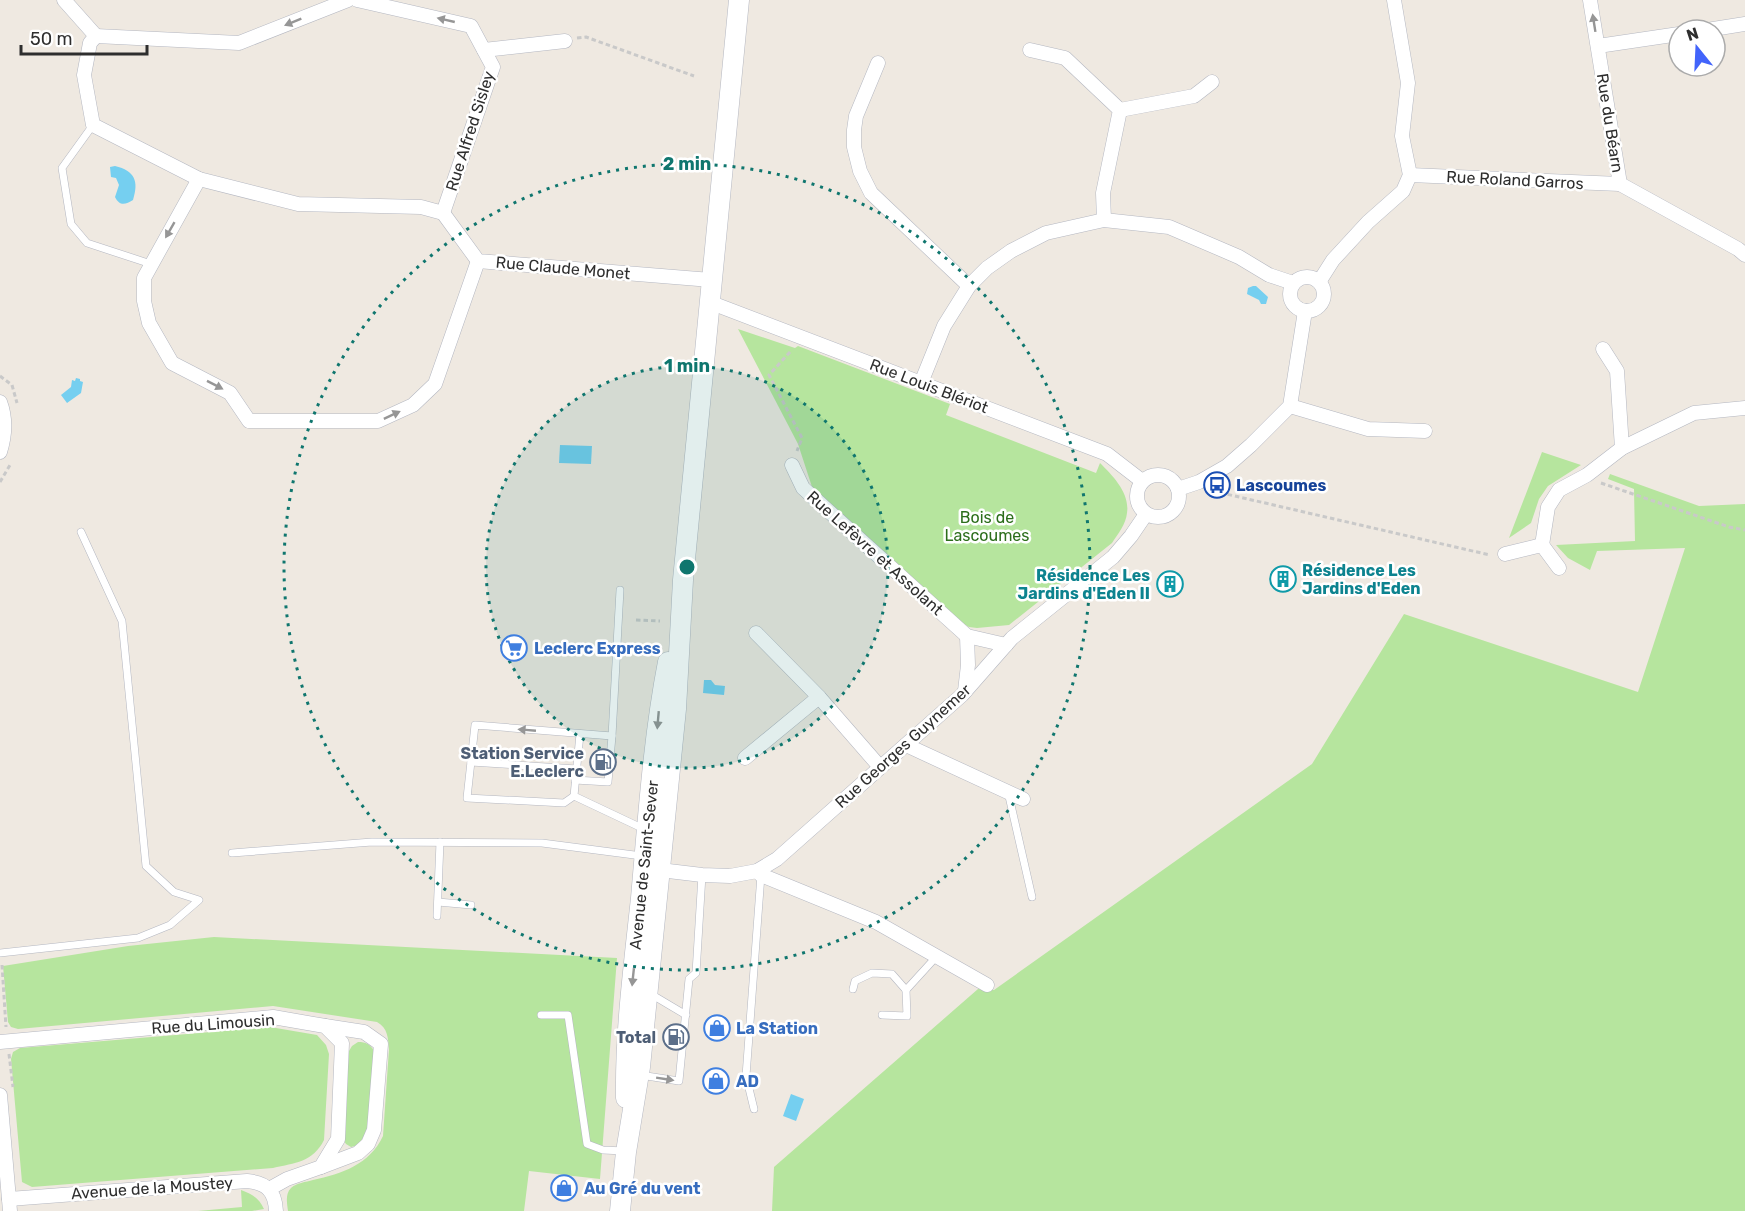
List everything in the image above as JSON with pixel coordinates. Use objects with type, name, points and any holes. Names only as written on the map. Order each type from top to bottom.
[{"type":"main road","name":"Avenue de Saint-Sever","points":[[626,1152],[626,1045],[645,856],[655,833],[676,709],[683,580],[739,0]]},
{"type":"main road","name":"Avenue de Saint-Sever","points":[[620,1211],[638,1075],[660,870],[655,833]]},
{"type":"street","points":[[64,0],[96,36],[239,43],[348,0]]},
{"type":"street","name":"Rue Alfred Sisley","points":[[357,0],[471,26],[493,67],[443,213]]},
{"type":"street","points":[[1319,282],[1333,260],[1361,229],[1403,191],[1410,175],[1402,136],[1408,82],[1395,0]]},
{"type":"street","name":"Rue du Béarn","points":[[1590,0],[1620,184],[1742,247]]},
{"type":"street","points":[[1727,27],[1745,24]]},
{"type":"street","points":[[96,36],[90,43],[84,75],[93,125],[199,179],[298,204],[421,207],[443,213]]},
{"type":"street","points":[[1598,46],[1667,36]]},
{"type":"street","name":"Rue Alfred Sisley","points":[[484,50],[565,41]]},
{"type":"street","points":[[1030,50],[1065,58],[1120,110]]},
{"type":"street","points":[[878,63],[856,116],[854,147],[860,171],[871,193],[969,286]]},
{"type":"street","points":[[1120,110],[1194,96],[1212,82]]},
{"type":"street","points":[[1104,220],[1103,193],[1120,110]]},
{"type":"street","name":"Rue Roland Garros","points":[[1410,175],[1620,184]]},
{"type":"street","points":[[199,179],[144,278],[144,301],[149,323],[172,363],[230,393],[249,421],[378,421],[413,405],[435,384],[478,261]]},
{"type":"street","name":"Rue Claude Monet","points":[[443,213],[478,261],[711,280]]},
{"type":"street","points":[[921,383],[944,326],[969,286],[987,268],[1046,233],[1104,220],[1169,227],[1239,257],[1269,275],[1293,283]]},
{"type":"street","points":[[1308,276],[1319,282],[1323,298],[1317,308],[1305,311],[1294,306],[1289,295],[1297,279],[1308,276]]},
{"type":"street","name":"Rue Louis Blériot","points":[[709,302],[1107,454],[1142,482]]},
{"type":"street","points":[[1178,489],[1199,482],[1227,466],[1290,406],[1305,311]]},
{"type":"street","points":[[1603,349],[1617,371],[1622,448]]},
{"type":"street","points":[[0,402],[4,423],[0,452]]},
{"type":"street","points":[[1290,406],[1368,429],[1425,431]]},
{"type":"street","points":[[1559,568],[1542,545],[1548,507],[1559,490],[1587,475],[1622,448],[1695,413],[1745,408]]},
{"type":"street","name":"Rue Lefèvre et Assolant","points":[[792,465],[803,488],[967,636],[1006,645]]},
{"type":"street","points":[[1162,475],[1169,478],[1178,489],[1178,504],[1174,510],[1161,517],[1146,514],[1141,510],[1136,495],[1142,482],[1148,477],[1162,475]]},
{"type":"street","name":"Rue Georges Guynemer","points":[[759,873],[965,692],[1006,645],[1113,557],[1146,514]]},
{"type":"street","points":[[1505,554],[1542,545]]},
{"type":"street","points":[[756,633],[819,697],[880,767]]},
{"type":"street","points":[[965,692],[968,666],[967,636]]},
{"type":"street","points":[[745,758],[819,697]]},
{"type":"street","points":[[906,745],[1023,799]]},
{"type":"street","points":[[645,856],[660,870],[730,876],[759,873],[876,922],[987,985]]},
{"type":"street","name":"Rue du Limousin","points":[[4,1041],[273,1017],[364,1032],[381,1044],[375,1130],[368,1144],[358,1153],[321,1167]]},
{"type":"street","points":[[276,1211],[275,1198],[269,1189],[287,1179],[321,1167],[338,1139],[342,1043],[325,1026]]},
{"type":"street","points":[[7,1094],[9,1205]]},
{"type":"street","name":"Avenue de la Moustey","points":[[9,1205],[247,1181],[258,1182],[269,1189]]},
{"type":"lane","points":[[93,125],[62,168],[70,224],[87,243],[151,264]]},
{"type":"lane","points":[[0,953],[138,938],[170,925],[199,900],[174,892],[146,866],[122,621],[81,532]]},
{"type":"lane","points":[[575,780],[608,782],[620,590]]},
{"type":"lane","points":[[574,796],[564,803],[467,798],[475,725],[612,736]]},
{"type":"lane","points":[[574,796],[580,734]]},
{"type":"lane","points":[[471,762],[576,769]]},
{"type":"lane","points":[[1008,792],[1032,897]]},
{"type":"lane","points":[[574,796],[655,833]]},
{"type":"lane","points":[[232,853],[372,842],[440,842],[542,843],[645,856]]},
{"type":"lane","points":[[437,916],[440,842]]},
{"type":"lane","points":[[754,1109],[746,1077],[759,873]]},
{"type":"lane","points":[[626,1045],[638,1075],[679,1082],[689,979],[696,973],[702,875]]},
{"type":"lane","points":[[438,902],[471,905]]},
{"type":"lane","points":[[906,990],[937,956]]},
{"type":"lane","points":[[853,989],[855,981],[872,973],[892,974],[906,990],[907,1016],[882,1015]]},
{"type":"lane","points":[[647,992],[686,1015]]},
{"type":"lane","points":[[541,1015],[568,1015],[587,1144],[626,1152]]},
{"type":"path","points":[[565,41],[586,37],[694,76]]},
{"type":"path","points":[[790,352],[770,375],[801,438],[792,465]]},
{"type":"path","points":[[1587,475],[1600,483],[1729,527],[1745,530]]},
{"type":"path","points":[[1199,482],[1215,493],[1495,556],[1505,554]]},
{"type":"path","points":[[636,620],[660,621]]},
{"type":"path","points":[[0,953],[7,1094]]},
{"type":"green space","name":"Bois de Lascoumes","points":[[738,329],[795,348],[798,346],[950,404],[946,415],[1096,473],[1100,463],[1120,485],[1126,499],[1127,513],[1123,525],[1112,543],[1009,625],[969,627],[955,619],[813,490],[798,444]]},
{"type":"green space","points":[[1542,452],[1581,465],[1548,486],[1539,499],[1531,523],[1509,538]]},
{"type":"green space","points":[[1610,474],[1699,506],[1745,504],[1745,1211],[772,1211],[774,1167],[978,989],[994,990],[1312,764],[1404,614],[1638,692],[1685,548],[1597,551],[1590,570],[1568,558],[1556,545],[1635,541],[1634,489],[1608,479]]},
{"type":"green space","points":[[214,937],[617,958],[600,1179],[529,1171],[524,1211],[288,1211],[287,1196],[293,1186],[334,1175],[363,1161],[371,1154],[383,1136],[389,1049],[387,1034],[381,1024],[273,1006],[18,1029],[11,1027],[8,1022],[3,966],[128,946]]},
{"type":"green space","points":[[270,1027],[317,1035],[326,1045],[329,1054],[324,1140],[309,1157],[296,1163],[273,1168],[32,1187],[22,1182],[11,1059],[13,1052],[20,1048]]},
{"type":"green space","points":[[358,1042],[367,1044],[374,1051],[368,1131],[358,1145],[351,1147],[343,1139],[349,1051]]},
{"type":"green space","points":[[241,1190],[255,1197],[264,1209],[198,1211],[242,1207]]},
{"type":"water","points":[[115,166],[127,171],[134,178],[136,187],[133,200],[126,203],[119,202],[115,197],[119,185],[116,178],[111,177],[110,167]]},
{"type":"water","points":[[1253,286],[1268,297],[1266,304],[1261,304],[1259,300],[1247,294],[1248,288]]},
{"type":"water","points":[[76,378],[83,382],[81,393],[67,403],[61,395],[71,387],[72,380],[75,381]]},
{"type":"water","points":[[560,445],[592,446],[591,464],[559,463]]},
{"type":"water","points":[[704,680],[711,680],[715,685],[725,686],[724,695],[703,693]]},
{"type":"water","points":[[791,1094],[804,1099],[796,1121],[783,1116]]},
{"type":"place","name":"Lascoumes","points":[[1217,485]]},
{"type":"place","name":"Résidence Les Jardins d'Eden","points":[[1283,579]]},
{"type":"place","name":"Résidence Les Jardins d'Eden II","points":[[1170,584]]},
{"type":"place","name":"Leclerc Express","points":[[514,648]]},
{"type":"place","name":"Station Service E.Leclerc","points":[[603,762]]},
{"type":"place","name":"La Station","points":[[717,1028]]},
{"type":"place","name":"Total","points":[[676,1037]]},
{"type":"place","name":"AD","points":[[716,1081]]},
{"type":"place","name":"Au Gré du vent","points":[[564,1188]]}]
